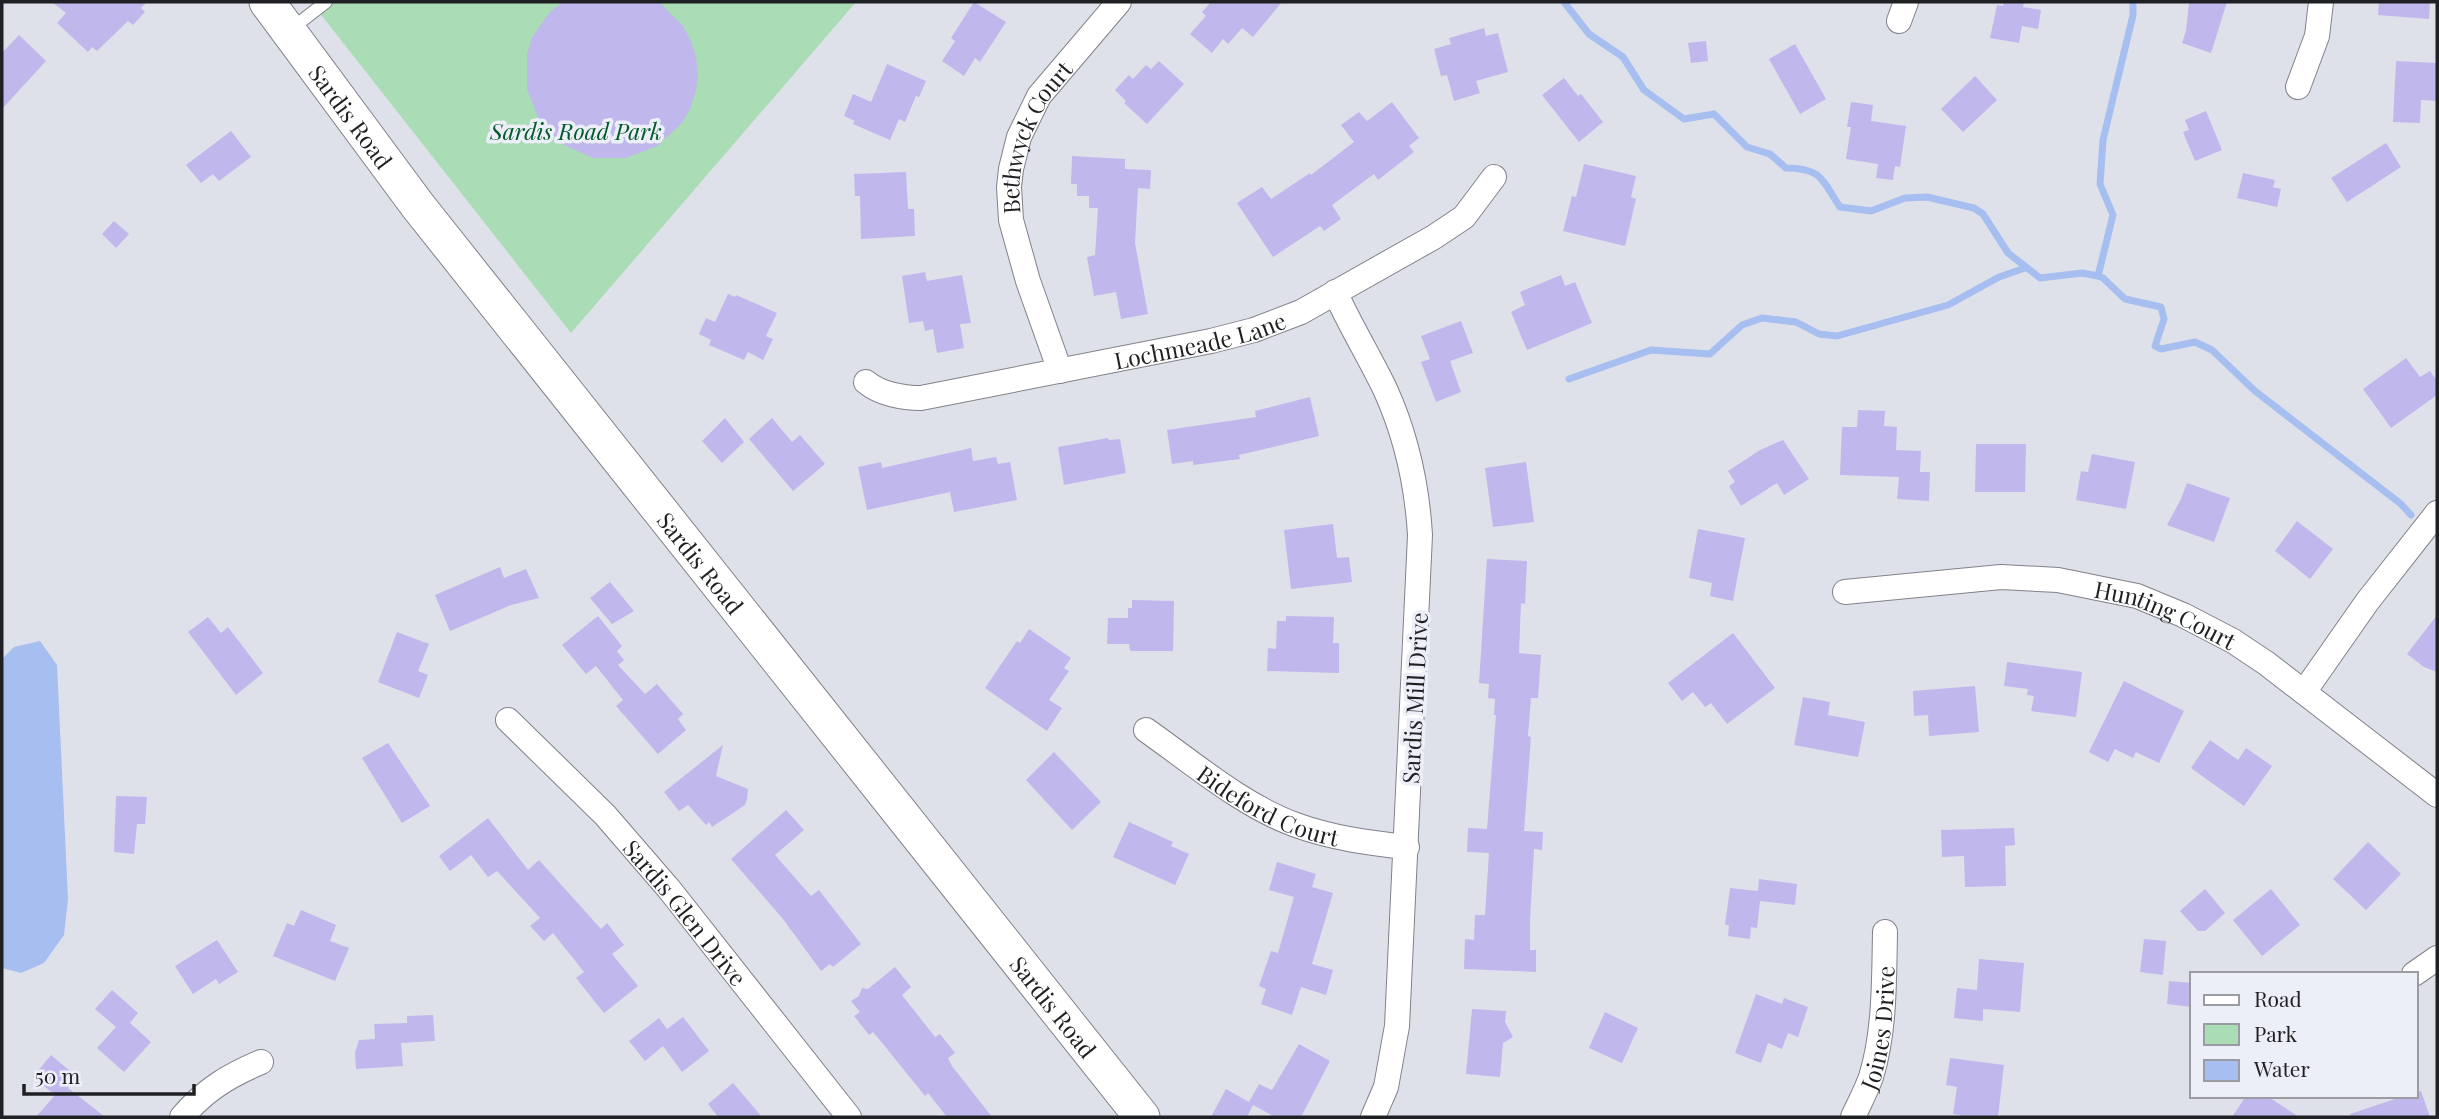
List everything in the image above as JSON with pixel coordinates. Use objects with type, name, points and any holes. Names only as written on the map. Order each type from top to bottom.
[{"type":"main road","name":"Sardis Road","points":[[267,2],[418,206],[1142,1117]]},
{"type":"street","name":"Bethwyck Court","points":[[1060,371],[1028,281],[1011,220],[1011,169],[1019,137],[1039,96],[1119,2]]},
{"type":"street","points":[[2298,87],[2316,36],[2321,2]]},
{"type":"street","name":"Lochmeade Lane","points":[[866,382],[890,394],[921,398],[1212,341],[1254,330],[1301,312],[1434,237],[1464,216],[1494,177]]},
{"type":"street","name":"Sardis Mill Drive","points":[[1335,292],[1385,390],[1413,474],[1418,508],[1420,566],[1398,1027],[1386,1087],[1373,1117]]},
{"type":"street","points":[[2304,692],[2367,602],[2437,513]]},
{"type":"street","name":"Hunting Court","points":[[1845,592],[2001,576],[2058,580],[2137,596],[2193,620],[2232,641],[2304,692],[2437,795]]},
{"type":"street","name":"Sardis Glen Drive","points":[[508,720],[605,815],[669,889],[849,1117]]},
{"type":"street","name":"Bideford Court","points":[[1146,730],[1244,798],[1295,825],[1346,839],[1407,846]]},
{"type":"street","name":"Joines Drive","points":[[1853,1117],[1870,1079],[1876,1055],[1883,992],[1885,932]]},
{"type":"street","points":[[2417,972],[2437,958]]},
{"type":"street","points":[[182,1117],[207,1091],[229,1076],[261,1062]]},
{"type":"lane","points":[[289,30],[326,2]]},
{"type":"green space","name":"Sardis Road Park","points":[[311,2],[856,2],[571,333]]},
{"type":"water","points":[[40,641],[57,665],[68,899],[64,935],[44,963],[21,973],[2,968],[2,659],[14,647]]},
{"type":"building","points":[[52,2],[147,2],[141,8],[145,12],[133,25],[128,21],[97,51],[92,47],[88,52],[57,23],[66,13]]},
{"type":"building","points":[[563,2],[659,2],[683,26],[696,57],[696,90],[682,123],[657,146],[626,158],[593,158],[562,144],[539,120],[527,89],[527,54],[532,38],[541,24],[551,11]]},
{"type":"building","points":[[974,2],[1006,22],[980,62],[975,58],[964,76],[942,61],[955,41],[951,38]]},
{"type":"building","points":[[1211,2],[1282,2],[1253,37],[1242,28],[1228,44],[1223,39],[1212,53],[1190,34],[1206,16],[1202,12]]},
{"type":"building","points":[[2004,2],[2024,2],[2023,7],[2041,10],[2038,29],[2022,26],[2019,43],[1990,38],[1997,5],[2003,6]]},
{"type":"building","points":[[2189,2],[2227,2],[2211,53],[2182,43]]},
{"type":"building","points":[[2379,2],[2430,2],[2429,19],[2378,15]]},
{"type":"building","points":[[1484,28],[1486,36],[1498,33],[1508,72],[1476,81],[1480,93],[1454,101],[1447,75],[1441,76],[1434,49],[1451,44],[1449,38]]},
{"type":"building","points":[[19,35],[46,61],[2,109],[2,53]]},
{"type":"building","points":[[1706,41],[1708,61],[1691,63],[1688,43]]},
{"type":"building","points":[[1795,44],[1826,99],[1800,114],[1769,59]]},
{"type":"building","points":[[1159,61],[1184,84],[1147,124],[1124,103],[1126,101],[1115,90],[1129,75],[1133,79],[1146,65],[1151,69]]},
{"type":"building","points":[[2396,61],[2437,63],[2436,101],[2421,100],[2420,123],[2393,122]]},
{"type":"building","points":[[887,64],[926,81],[905,122],[899,119],[890,140],[853,124],[855,121],[844,116],[853,94],[871,102]]},
{"type":"building","points":[[1975,76],[1997,100],[1963,132],[1941,109]]},
{"type":"building","points":[[1564,78],[1578,96],[1581,94],[1603,122],[1579,142],[1542,95]]},
{"type":"building","points":[[1392,102],[1419,138],[1409,146],[1414,152],[1378,180],[1374,174],[1332,205],[1341,219],[1324,231],[1320,226],[1273,257],[1237,203],[1262,187],[1271,199],[1310,173],[1311,175],[1354,142],[1341,125],[1359,112],[1367,121]]},
{"type":"building","points":[[1851,102],[1873,105],[1871,121],[1906,126],[1900,167],[1895,166],[1893,180],[1876,178],[1878,164],[1846,159],[1851,127],[1847,127]]},
{"type":"building","points":[[2206,111],[2222,150],[2195,161],[2183,132],[2189,130],[2185,120]]},
{"type":"building","points":[[231,131],[251,157],[219,181],[213,174],[201,183],[186,165]]},
{"type":"building","points":[[2386,143],[2401,167],[2347,202],[2331,178]]},
{"type":"building","points":[[1072,156],[1125,159],[1125,169],[1151,170],[1150,189],[1138,188],[1135,243],[1148,314],[1121,319],[1116,292],[1094,296],[1087,257],[1095,255],[1098,208],[1089,208],[1089,196],[1077,196],[1077,184],[1071,184]]},
{"type":"building","points":[[1584,164],[1636,176],[1631,197],[1636,199],[1625,246],[1563,231],[1572,196],[1576,197]]},
{"type":"building","points":[[906,172],[908,209],[914,209],[915,236],[861,239],[860,196],[855,196],[854,174]]},
{"type":"building","points":[[2243,173],[2275,180],[2273,187],[2281,189],[2277,207],[2237,198]]},
{"type":"building","points":[[114,221],[129,234],[116,248],[102,234]]},
{"type":"building","points":[[925,272],[927,281],[962,275],[971,323],[960,324],[964,348],[937,353],[933,329],[925,331],[923,321],[909,323],[902,276]]},
{"type":"building","points":[[1561,275],[1565,286],[1575,282],[1592,323],[1527,350],[1511,312],[1525,305],[1520,292]]},
{"type":"building","points":[[728,294],[777,313],[766,336],[773,339],[763,360],[748,352],[744,360],[709,345],[711,340],[699,334],[706,318],[715,322]]},
{"type":"building","points":[[1461,321],[1473,353],[1450,361],[1461,392],[1436,402],[1421,362],[1430,359],[1421,336]]},
{"type":"building","points":[[2406,358],[2420,377],[2430,371],[2437,381],[2437,395],[2391,428],[2363,389]]},
{"type":"building","points":[[1310,397],[1319,436],[1239,455],[1240,459],[1193,465],[1193,461],[1172,464],[1167,430],[1256,417],[1255,411]]},
{"type":"building","points":[[1858,410],[1885,411],[1884,426],[1897,427],[1896,450],[1921,451],[1920,472],[1930,472],[1929,501],[1897,499],[1899,477],[1840,475],[1842,427],[1857,427]]},
{"type":"building","points":[[725,418],[744,442],[722,463],[702,441]]},
{"type":"building","points":[[772,418],[792,442],[800,435],[825,464],[793,491],[749,439]]},
{"type":"building","points":[[1108,438],[1120,439],[1126,473],[1064,485],[1058,447]]},
{"type":"building","points":[[1783,440],[1809,479],[1784,495],[1777,483],[1741,506],[1729,486],[1735,482],[1728,471],[1760,450]]},
{"type":"building","points":[[1976,444],[2026,444],[2025,492],[1975,492]]},
{"type":"building","points":[[971,448],[973,461],[996,457],[998,464],[1010,462],[1017,500],[954,512],[950,492],[867,510],[858,467],[881,462],[882,468]]},
{"type":"building","points":[[2092,454],[2135,462],[2126,509],[2076,500],[2081,471],[2088,472]]},
{"type":"building","points":[[1526,462],[1534,522],[1493,527],[1485,468]]},
{"type":"building","points":[[2187,483],[2230,498],[2214,542],[2167,525]]},
{"type":"building","points":[[2297,521],[2333,549],[2310,579],[2275,551]]},
{"type":"building","points":[[1333,524],[1337,558],[1349,557],[1352,582],[1291,589],[1284,530]]},
{"type":"building","points":[[1698,529],[1745,538],[1733,601],[1710,596],[1712,583],[1689,578]]},
{"type":"building","points":[[1487,559],[1527,561],[1525,604],[1521,603],[1519,653],[1541,655],[1538,698],[1531,698],[1524,831],[1543,832],[1542,850],[1534,849],[1530,921],[1530,950],[1536,950],[1536,972],[1464,969],[1465,939],[1474,940],[1475,915],[1485,915],[1489,853],[1467,852],[1468,828],[1487,829],[1496,715],[1495,699],[1488,698],[1489,684],[1479,683]]},
{"type":"building","points":[[500,567],[504,578],[526,569],[539,598],[511,605],[450,631],[435,595]]},
{"type":"building","points":[[610,582],[634,611],[612,624],[590,598]]},
{"type":"building","points":[[1132,600],[1174,601],[1173,651],[1130,651],[1129,644],[1107,644],[1108,618],[1128,618],[1128,608],[1132,608]]},
{"type":"building","points":[[2437,615],[2437,672],[2424,667],[2407,654]]},
{"type":"building","points":[[598,616],[622,646],[617,651],[624,660],[618,665],[645,694],[657,684],[683,714],[678,719],[686,730],[658,754],[616,706],[623,700],[596,666],[586,674],[562,645]]},
{"type":"building","points":[[1286,616],[1334,617],[1333,643],[1339,643],[1339,673],[1267,671],[1268,648],[1276,649],[1277,621],[1286,621]]},
{"type":"building","points":[[208,617],[221,633],[228,627],[263,673],[236,695],[188,632]]},
{"type":"building","points":[[1029,629],[1071,658],[1064,668],[1069,671],[1049,700],[1062,708],[1047,731],[985,688],[1017,641],[1020,643]]},
{"type":"building","points":[[397,632],[429,644],[418,671],[428,675],[419,698],[378,682]]},
{"type":"building","points":[[1733,633],[1775,688],[1727,724],[1711,703],[1705,707],[1693,692],[1682,701],[1668,683]]},
{"type":"building","points":[[2007,662],[2082,672],[2076,717],[2031,711],[2034,696],[2027,695],[2028,689],[2004,686]]},
{"type":"building","points":[[2124,681],[2184,711],[2159,763],[2136,752],[2133,758],[2115,749],[2108,762],[2089,752]]},
{"type":"building","points":[[1975,686],[1979,732],[1929,736],[1928,715],[1914,716],[1913,691]]},
{"type":"building","points":[[1803,697],[1830,702],[1828,715],[1865,722],[1858,757],[1794,745]]},
{"type":"building","points":[[2210,740],[2238,760],[2246,748],[2272,766],[2244,806],[2191,768]]},
{"type":"building","points":[[388,743],[430,806],[402,823],[362,758]]},
{"type":"building","points":[[723,745],[716,776],[748,789],[747,799],[745,805],[712,827],[709,822],[706,825],[688,805],[679,811],[664,792]]},
{"type":"building","points":[[1054,752],[1101,802],[1072,830],[1026,780]]},
{"type":"building","points":[[116,796],[147,797],[145,824],[137,824],[134,854],[114,852]]},
{"type":"building","points":[[786,810],[804,830],[775,855],[811,896],[819,890],[861,944],[833,967],[830,964],[821,971],[783,919],[731,859]]},
{"type":"building","points":[[488,818],[528,870],[539,860],[601,929],[607,923],[624,945],[612,954],[638,986],[604,1013],[576,978],[584,972],[553,933],[544,941],[530,926],[540,918],[497,871],[488,877],[471,855],[450,871],[439,856]]},
{"type":"building","points":[[1129,822],[1173,842],[1171,846],[1189,854],[1175,885],[1113,857]]},
{"type":"building","points":[[2014,828],[2015,845],[2005,846],[2006,886],[1965,887],[1964,856],[1942,857],[1941,830]]},
{"type":"building","points":[[2368,842],[2401,874],[2366,910],[2333,879]]},
{"type":"building","points":[[1277,862],[1316,874],[1312,887],[1333,893],[1312,964],[1333,970],[1326,995],[1301,987],[1292,1015],[1261,1004],[1266,989],[1259,986],[1271,951],[1278,953],[1294,897],[1269,890]]},
{"type":"building","points":[[1759,879],[1797,884],[1795,905],[1760,901],[1757,928],[1751,927],[1750,939],[1728,936],[1729,925],[1725,925],[1730,888],[1758,891]]},
{"type":"building","points":[[2205,889],[2225,913],[2205,931],[2198,931],[2180,911]]},
{"type":"building","points":[[2271,889],[2300,925],[2262,956],[2233,920]]},
{"type":"building","points":[[301,910],[336,925],[330,941],[349,948],[335,981],[273,956],[287,923],[294,926]]},
{"type":"building","points":[[2144,939],[2166,941],[2163,975],[2140,972]]},
{"type":"building","points":[[217,940],[238,972],[219,984],[216,979],[193,994],[175,966]]},
{"type":"building","points":[[1979,959],[2024,963],[2020,1012],[1983,1009],[1983,1021],[1954,1018],[1957,988],[1977,990]]},
{"type":"building","points":[[895,967],[911,987],[902,995],[935,1037],[940,1034],[955,1053],[948,1058],[952,1066],[992,1117],[947,1117],[928,1093],[925,1096],[873,1032],[869,1035],[854,1016],[860,1012],[851,1001],[859,996],[862,988],[868,989]]},
{"type":"building","points":[[2169,981],[2190,983],[2190,1007],[2167,1004]]},
{"type":"building","points":[[112,990],[138,1013],[130,1023],[151,1042],[124,1072],[97,1048],[116,1027],[95,1009]]},
{"type":"building","points":[[1756,994],[1782,1004],[1784,998],[1808,1007],[1798,1037],[1788,1033],[1782,1049],[1768,1043],[1761,1063],[1735,1053]]},
{"type":"building","points":[[1472,1009],[1506,1011],[1505,1022],[1513,1037],[1503,1043],[1500,1077],[1466,1074]]},
{"type":"building","points":[[1605,1012],[1638,1028],[1622,1063],[1589,1048]]},
{"type":"building","points":[[433,1015],[435,1041],[401,1043],[403,1066],[356,1069],[355,1053],[359,1040],[375,1039],[374,1024],[407,1023],[407,1016]]},
{"type":"building","points":[[683,1017],[709,1051],[682,1072],[663,1046],[645,1061],[629,1041],[659,1018],[667,1029]]},
{"type":"building","points":[[1299,1044],[1330,1061],[1301,1117],[1275,1117],[1253,1105],[1247,1117],[1211,1117],[1226,1089],[1249,1102],[1259,1084],[1272,1090]]},
{"type":"building","points":[[51,1055],[77,1077],[68,1088],[105,1117],[36,1117],[55,1095],[33,1077]]},
{"type":"building","points":[[1950,1058],[2004,1065],[1998,1117],[1960,1117],[1953,1114],[1957,1087],[1946,1085]]},
{"type":"building","points":[[733,1083],[762,1117],[718,1117],[708,1104]]},
{"type":"building","points":[[2421,1091],[2430,1117],[2351,1117],[2350,1114],[2398,1098],[2418,1098],[2418,1092]]},
{"type":"building","points":[[2245,1098],[2270,1098],[2299,1117],[2232,1117]]},
{"type":"waterway","points":[[1564,2],[1589,34],[1623,57],[1644,90],[1684,119],[1714,114],[1747,147],[1770,154],[1786,168],[1814,173],[1820,177],[1840,207],[1871,211],[1905,198],[1927,197],[1974,208],[1983,214],[2008,253],[2040,278],[2082,273],[2098,276],[2125,299],[2161,307],[2164,319],[2155,346],[2161,349],[2195,342],[2212,350],[2255,391],[2401,504],[2411,515]]},
{"type":"waterway","points":[[2098,276],[2113,215],[2100,184],[2103,140],[2133,15],[2133,2]]},
{"type":"waterway","points":[[1569,379],[1651,350],[1710,354],[1742,325],[1762,318],[1796,322],[1819,334],[1837,336],[1948,305],[1999,277],[2025,268]]}]
